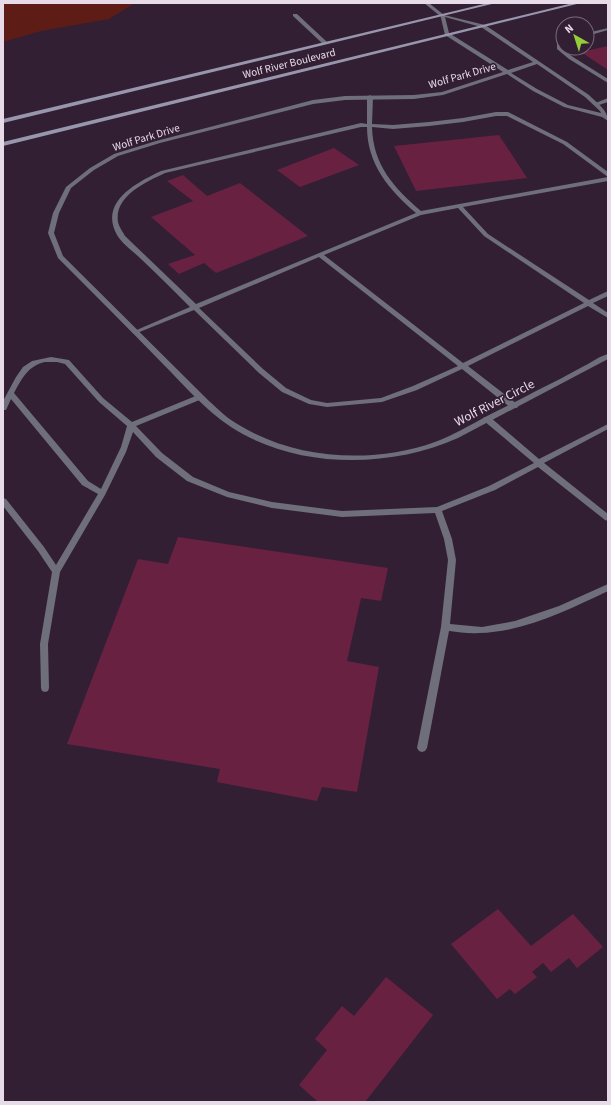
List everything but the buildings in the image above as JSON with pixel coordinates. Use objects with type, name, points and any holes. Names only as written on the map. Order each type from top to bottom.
[{"type":"main road","name":"Wolf River Boulevard","points":[[3,121],[494,3]]},
{"type":"main road","name":"Wolf River Boulevard","points":[[3,144],[447,34],[579,3]]},
{"type":"street","points":[[426,3],[442,15],[483,26],[587,96],[602,110],[606,117]]},
{"type":"street","points":[[295,15],[325,43]]},
{"type":"street","points":[[442,15],[447,34],[536,90],[566,106],[606,117]]},
{"type":"street","points":[[595,33],[608,29]]},
{"type":"street","points":[[569,56],[608,80]]},
{"type":"street","name":"Wolf Park Drive","points":[[386,456],[338,458],[285,448],[239,429],[225,419],[200,397],[60,257],[51,233],[56,213],[70,187],[92,169],[116,155],[158,142],[313,102],[345,98],[414,97],[443,93],[536,63]]},
{"type":"street","points":[[370,97],[372,148],[386,178],[404,200],[420,213]]},
{"type":"street","points":[[596,104],[608,100]]},
{"type":"street","points":[[608,175],[565,143],[508,114],[496,114],[463,120],[392,127],[361,125],[162,172],[132,187],[118,204],[115,221],[122,237],[261,371],[284,390],[309,402],[327,405],[382,400],[415,388],[463,366],[608,293]]},
{"type":"street","points":[[135,332],[420,213],[608,179]]},
{"type":"street","points":[[459,206],[486,235],[608,316]]},
{"type":"street","points":[[320,255],[514,406]]},
{"type":"street","name":"Wolf River Circle","points":[[386,456],[432,446],[459,434],[608,356]]},
{"type":"street","points":[[3,408],[24,369],[41,361],[60,359],[67,362],[101,400],[130,425],[158,455],[190,479],[227,494],[272,505],[342,514],[438,510],[492,488],[540,464],[608,426]]},
{"type":"street","points":[[10,394],[86,483],[102,493]]},
{"type":"street","points":[[130,425],[200,397]]},
{"type":"street","points":[[487,419],[540,464],[608,518]]},
{"type":"street","points":[[45,688],[44,644],[56,572],[86,524],[102,493],[130,437],[130,425]]},
{"type":"street","points":[[3,501],[41,548],[56,572]]},
{"type":"street","points":[[422,748],[445,627],[452,560],[448,539],[438,510]]},
{"type":"street","points":[[445,627],[481,630],[526,622],[565,607],[608,587]]},
{"type":"shaded area","points":[[3,3],[135,3],[109,19],[41,31],[3,42]]}]
